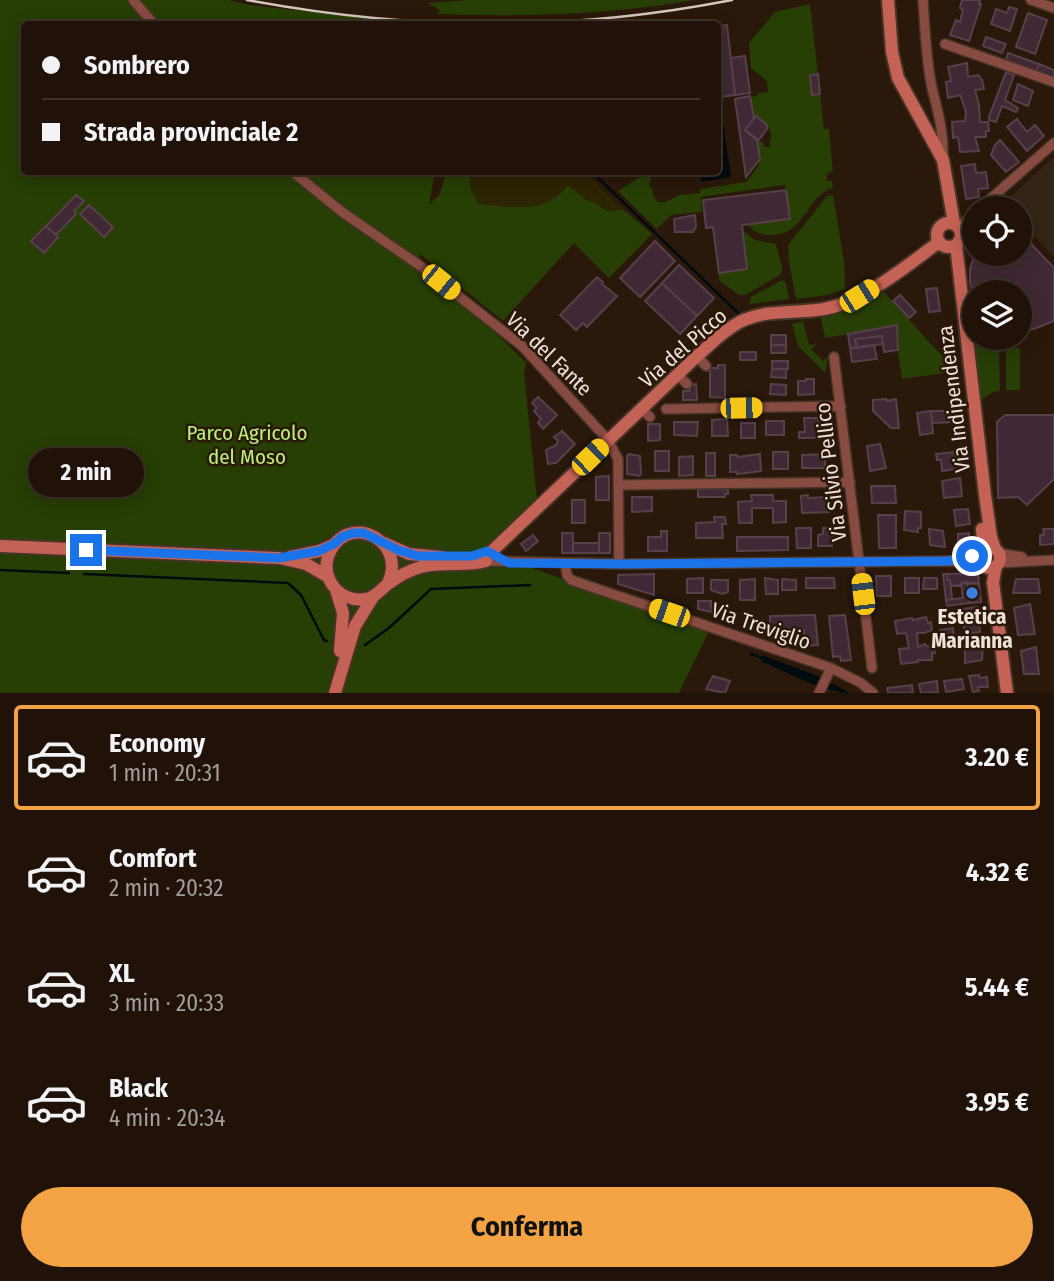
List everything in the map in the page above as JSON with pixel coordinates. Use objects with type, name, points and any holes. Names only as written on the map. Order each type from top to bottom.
[{"type":"main road","points":[[888,0],[892,52],[898,78],[943,160],[951,225]]},
{"type":"main road","points":[[937,147],[944,212],[961,235],[947,245],[936,235],[951,225]]},
{"type":"main road","name":"Via del Picco","points":[[488,557],[626,423],[646,413],[702,361],[731,328],[751,317],[824,309],[859,296],[947,245]]},
{"type":"main road","name":"Via Indipendenza","points":[[947,245],[1007,693]]},
{"type":"main road","points":[[0,546],[279,558],[305,555],[334,544],[342,537],[364,533],[409,554],[427,557],[488,557]]},
{"type":"main road","points":[[384,543],[393,568],[387,585]]},
{"type":"main road","points":[[327,576],[326,565],[334,544]]},
{"type":"main road","points":[[334,693],[355,626],[373,597],[387,585],[421,567],[488,557]]},
{"type":"main road","points":[[279,558],[306,564],[327,576],[336,590],[343,624],[334,693]]},
{"type":"main road","points":[[336,590],[354,599],[373,597]]},
{"type":"street","points":[[133,0],[151,21]]},
{"type":"street","points":[[923,0],[931,81],[939,108],[942,132],[943,160]]},
{"type":"street","points":[[1031,0],[1054,8]]},
{"type":"street","points":[[944,44],[1054,82]]},
{"type":"street","points":[[994,196],[1054,143]]},
{"type":"street","name":"Via del Fante","points":[[297,175],[342,212],[419,265],[522,346],[609,441]]},
{"type":"street","points":[[951,225],[962,220]]},
{"type":"street","name":"Via Silvio Pellico","points":[[834,356],[872,668]]},
{"type":"street","points":[[666,409],[841,406]]},
{"type":"street","points":[[609,441],[618,458],[619,564]]},
{"type":"street","points":[[619,485],[850,482]]},
{"type":"street","points":[[488,557],[509,563],[619,564],[948,561],[990,558],[1054,560]]},
{"type":"street","name":"Via Treviglio","points":[[565,563],[567,575],[571,580],[831,668],[861,683],[873,693]]},
{"type":"street","points":[[821,690],[831,668]]},
{"type":"shaded area","points":[[721,110],[731,177],[701,182],[700,175],[721,175]]},
{"type":"shaded area","points":[[1054,157],[1054,257],[1032,234],[1032,196],[1011,196]]},
{"type":"shaded area","points":[[762,655],[815,675],[850,693],[817,686],[793,676],[761,661]]},
{"type":"green space","name":"Parco Agricolo del Moso","points":[[0,0],[228,0],[249,5],[389,21],[21,21],[21,175],[434,175],[429,205],[439,195],[446,175],[469,175],[471,190],[555,198],[568,185],[607,211],[623,209],[652,234],[609,278],[574,243],[503,321],[420,254],[417,266],[471,308],[526,363],[524,373],[537,499],[469,565],[532,568],[709,631],[679,693],[0,693]]},
{"type":"green space","points":[[469,0],[695,0],[599,12],[534,15],[437,14],[440,10],[427,3]]},
{"type":"green space","points":[[810,4],[818,74],[810,75],[812,95],[820,94],[824,129],[829,129],[833,172],[828,173],[826,181],[832,181],[833,188],[816,199],[798,224],[780,234],[761,234],[748,224],[789,219],[785,185],[701,197],[702,212],[671,215],[657,229],[618,191],[643,175],[651,175],[649,186],[652,187],[653,195],[658,202],[665,202],[680,195],[700,193],[700,189],[746,182],[759,165],[757,143],[762,141],[765,147],[770,147],[772,137],[767,125],[756,116],[754,118],[750,97],[768,92],[767,81],[751,68],[749,43],[775,12]]},
{"type":"green space","points":[[833,195],[844,261],[845,289],[828,295],[796,299],[788,245],[827,196]]},
{"type":"green space","points":[[744,232],[755,240],[776,244],[783,270],[780,275],[745,295],[739,295],[719,280],[719,273],[747,269]]},
{"type":"green space","points":[[782,280],[786,283],[789,299],[749,304],[751,297]]},
{"type":"green space","points":[[883,291],[952,367],[952,372],[902,379],[896,339],[899,338],[897,326],[825,338],[820,315],[847,309],[848,311]]},
{"type":"green space","points":[[809,320],[803,322],[809,345],[816,344],[811,349],[823,361],[828,356],[825,373],[798,346],[792,324]]},
{"type":"green space","points":[[970,350],[999,350],[1000,391],[993,392],[977,403]]},
{"type":"green space","points":[[1006,350],[1020,350],[1020,390],[1006,390]]},
{"type":"sand","points":[[469,175],[588,175],[623,209],[607,211],[568,185],[548,202],[529,207],[479,204],[471,190]]},
{"type":"building","points":[[962,0],[980,0],[981,4],[969,41],[950,35],[956,20],[960,22]]},
{"type":"building","points":[[1009,7],[1017,9],[1010,31],[991,24],[996,9],[1007,13]]},
{"type":"building","points":[[1028,13],[1047,20],[1035,54],[1016,47]]},
{"type":"building","points":[[727,25],[735,95],[721,97],[721,26]]},
{"type":"building","points":[[986,37],[1006,44],[1002,53],[983,46]]},
{"type":"building","points":[[1008,53],[1039,64],[1036,71],[1006,60]]},
{"type":"building","points":[[745,56],[750,93],[735,95],[731,58]]},
{"type":"building","points":[[967,63],[968,77],[978,75],[982,80],[984,89],[975,90],[980,122],[988,122],[989,131],[986,131],[986,137],[975,137],[979,151],[960,152],[958,137],[953,138],[952,122],[965,121],[966,112],[960,95],[948,98],[946,82],[951,81],[948,67]]},
{"type":"building","points":[[1039,64],[1054,70],[1054,77],[1036,71]]},
{"type":"building","points":[[1006,72],[1014,75],[1005,100],[1018,108],[1016,112],[1002,106],[996,122],[989,120],[989,117]]},
{"type":"building","points":[[818,74],[820,94],[812,95],[810,75]]},
{"type":"building","points":[[1018,84],[1033,91],[1028,106],[1013,100]]},
{"type":"building","points":[[750,96],[754,118],[745,130],[757,139],[760,159],[746,177],[735,99]]},
{"type":"building","points":[[756,116],[767,125],[758,141],[745,130]]},
{"type":"building","points":[[1017,119],[1027,132],[1035,125],[1044,136],[1027,151],[1007,127]]},
{"type":"building","points":[[1000,140],[1019,162],[1006,172],[991,155]]},
{"type":"building","points":[[975,164],[976,173],[986,172],[988,188],[978,189],[979,196],[966,196],[961,166]]},
{"type":"building","points":[[786,190],[790,219],[742,225],[747,269],[719,273],[713,227],[706,228],[703,200]]},
{"type":"building","points":[[76,195],[84,201],[56,235],[46,226]]},
{"type":"building","points":[[89,205],[113,227],[104,237],[80,214]]},
{"type":"building","points":[[695,215],[696,227],[693,232],[675,232],[674,219]]},
{"type":"building","points":[[46,226],[58,237],[44,253],[31,241]]},
{"type":"building","points":[[655,241],[675,261],[640,297],[620,278]]},
{"type":"building","points":[[1032,245],[1054,268],[1054,321],[1032,329],[1032,280],[970,280],[971,266],[1032,266]]},
{"type":"building","points":[[679,265],[714,298],[697,316],[662,283]]},
{"type":"building","points":[[597,277],[617,296],[587,327],[583,323],[576,330],[560,315]]},
{"type":"building","points":[[662,283],[697,316],[680,334],[645,301]]},
{"type":"building","points":[[937,288],[940,311],[929,312],[926,289]]},
{"type":"building","points":[[900,295],[916,312],[909,318],[893,301]]},
{"type":"building","points":[[897,325],[898,350],[884,352],[882,336],[855,339],[857,348],[850,348],[848,334]]},
{"type":"building","points":[[771,335],[786,335],[786,345],[771,345]]},
{"type":"building","points":[[882,336],[883,344],[857,348],[855,339]]},
{"type":"building","points":[[771,345],[786,345],[786,353],[771,353]]},
{"type":"building","points":[[874,345],[877,359],[852,362],[850,348]]},
{"type":"building","points":[[740,352],[756,352],[756,360],[740,360]]},
{"type":"building","points":[[772,361],[788,361],[788,369],[772,369]]},
{"type":"building","points":[[718,365],[725,365],[725,398],[710,397],[710,368],[718,368]]},
{"type":"building","points":[[772,369],[786,369],[786,378],[771,377]]},
{"type":"building","points":[[814,379],[814,394],[798,395],[798,381]]},
{"type":"building","points":[[696,384],[697,400],[683,400],[683,391],[690,391],[690,385]]},
{"type":"building","points":[[771,384],[786,385],[786,395],[770,394]]},
{"type":"building","points":[[538,397],[557,415],[543,429],[538,423],[541,419],[534,411],[537,408],[532,403]]},
{"type":"building","points":[[896,399],[899,428],[891,428],[873,411],[873,400]]},
{"type":"building","points":[[931,411],[955,411],[956,422],[932,423]]},
{"type":"building","points":[[931,411],[933,433],[920,435],[917,413]]},
{"type":"building","points":[[1005,415],[1054,415],[1054,479],[1027,505],[1018,497],[998,498],[997,422]]},
{"type":"building","points":[[804,418],[818,418],[821,438],[799,438],[799,432],[805,432]]},
{"type":"building","points":[[727,419],[728,436],[712,436],[712,420]]},
{"type":"building","points":[[766,421],[784,421],[784,435],[766,435]]},
{"type":"building","points":[[674,422],[698,422],[697,436],[674,435]]},
{"type":"building","points":[[741,423],[755,423],[755,438],[741,438]]},
{"type":"building","points":[[648,424],[660,424],[660,440],[648,441]]},
{"type":"building","points":[[562,431],[575,444],[556,463],[548,464],[546,450],[556,445],[558,441],[554,437]]},
{"type":"building","points":[[880,444],[886,468],[870,471],[867,446]]},
{"type":"building","points":[[655,451],[669,451],[669,471],[655,471]]},
{"type":"building","points":[[773,452],[788,452],[788,469],[773,469]]},
{"type":"building","points":[[955,452],[957,469],[942,471],[941,460],[937,460],[936,454]]},
{"type":"building","points":[[706,453],[715,453],[715,476],[706,476]]},
{"type":"building","points":[[629,454],[640,456],[639,476],[627,474]]},
{"type":"building","points":[[760,454],[761,471],[737,474],[730,472],[730,455],[737,457]]},
{"type":"building","points":[[825,454],[825,468],[802,468],[802,455]]},
{"type":"building","points":[[693,456],[693,475],[679,476],[679,457]]},
{"type":"building","points":[[609,476],[609,500],[596,500],[596,477]]},
{"type":"building","points":[[960,478],[962,496],[944,498],[942,481]]},
{"type":"building","points":[[871,486],[895,486],[896,503],[872,503]]},
{"type":"building","points":[[698,489],[728,489],[728,494],[725,494],[725,497],[698,497]]},
{"type":"building","points":[[751,495],[773,495],[773,501],[786,501],[786,522],[773,523],[773,508],[752,508],[752,523],[739,523],[738,502],[752,501]]},
{"type":"building","points":[[808,495],[808,498],[828,497],[829,512],[802,513],[801,496]]},
{"type":"building","points":[[632,497],[652,497],[652,511],[632,512]]},
{"type":"building","points":[[572,500],[585,500],[585,523],[572,523]]},
{"type":"building","points":[[968,509],[970,524],[956,526],[954,510]]},
{"type":"building","points":[[905,511],[921,512],[921,528],[918,528],[918,532],[904,530]]},
{"type":"building","points":[[878,515],[896,515],[896,548],[879,548]]},
{"type":"building","points":[[714,517],[725,517],[726,524],[722,524],[723,538],[696,538],[696,523],[715,522]]},
{"type":"building","points":[[796,528],[811,528],[811,548],[797,548]]},
{"type":"building","points":[[823,528],[835,528],[832,546],[818,546],[818,535],[823,534]]},
{"type":"building","points":[[929,529],[943,531],[945,547],[930,545]]},
{"type":"building","points":[[1043,529],[1054,529],[1054,544],[1040,545]]},
{"type":"building","points":[[661,531],[667,531],[667,551],[648,551],[648,537],[661,537]]},
{"type":"building","points":[[562,533],[573,533],[573,553],[562,553]]},
{"type":"building","points":[[599,533],[610,533],[610,553],[599,553]]},
{"type":"building","points":[[969,533],[969,539],[973,539],[974,550],[958,550],[958,534]]},
{"type":"building","points":[[533,535],[538,541],[526,551],[521,544]]},
{"type":"building","points":[[737,537],[788,537],[788,550],[737,551]]},
{"type":"building","points":[[573,543],[599,543],[599,553],[573,553]]},
{"type":"building","points":[[978,573],[979,583],[951,586],[947,574]]},
{"type":"building","points":[[654,574],[654,595],[618,584],[618,575]]},
{"type":"building","points":[[943,574],[947,574],[950,580],[952,599],[946,600]]},
{"type":"building","points":[[876,576],[891,576],[891,596],[877,596]]},
{"type":"building","points":[[703,578],[703,593],[687,593],[687,579]]},
{"type":"building","points":[[765,578],[778,580],[778,594],[766,594]]},
{"type":"building","points":[[806,578],[834,578],[835,588],[806,588]]},
{"type":"building","points":[[905,578],[919,578],[919,593],[905,593]]},
{"type":"building","points":[[924,578],[937,578],[937,589],[923,589]]},
{"type":"building","points":[[755,579],[755,600],[740,600],[740,580]]},
{"type":"building","points":[[782,579],[796,580],[796,590],[782,590]]},
{"type":"building","points":[[1016,579],[1038,579],[1040,593],[1013,593]]},
{"type":"building","points":[[711,580],[728,580],[728,592],[722,594],[711,590]]},
{"type":"building","points":[[967,582],[970,603],[947,606],[946,600],[963,598],[961,583]]},
{"type":"building","points":[[979,583],[981,602],[970,603],[967,584]]},
{"type":"building","points":[[698,601],[711,601],[711,612],[698,609]]},
{"type":"building","points":[[1030,604],[1035,634],[1018,635],[1014,608]]},
{"type":"building","points":[[977,607],[980,632],[965,634],[962,609]]},
{"type":"building","points":[[815,615],[818,645],[804,646],[804,630],[770,632],[770,616]]},
{"type":"building","points":[[845,615],[851,660],[841,661],[840,656],[833,657],[829,616]]},
{"type":"building","points":[[926,617],[928,623],[931,622],[932,630],[917,633],[918,647],[925,644],[934,647],[932,660],[901,664],[899,649],[909,648],[906,633],[897,634],[895,621]]},
{"type":"building","points":[[953,628],[954,639],[941,641],[940,630]]},
{"type":"building","points":[[983,643],[982,660],[965,663],[965,646]]},
{"type":"building","points":[[1036,647],[1039,674],[1024,674],[1021,651]]},
{"type":"building","points":[[979,675],[980,678],[987,677],[988,687],[978,687],[979,691],[973,692],[969,676]]},
{"type":"building","points":[[713,676],[730,681],[725,693],[706,689]]},
{"type":"building","points":[[962,679],[964,689],[946,692],[944,681]]},
{"type":"building","points":[[937,681],[938,692],[921,693],[919,684]]},
{"type":"building","points":[[912,685],[913,693],[888,693],[887,688]]},
{"type":"waterway","points":[[595,175],[739,314]]},
{"type":"waterway","points":[[0,570],[69,573]]},
{"type":"waterway","points":[[84,574],[288,583],[301,595],[324,640],[327,641]]},
{"type":"waterway","points":[[365,645],[389,628],[431,589],[530,585]]},
{"type":"waterway","points":[[751,654],[765,659]]},
{"type":"railway","points":[[247,0],[369,18],[415,21]]},
{"type":"railway","points":[[565,21],[610,18],[732,0]]},
{"type":"place","name":"Estetica Marianna","points":[[972,593]]},
{"type":"route","points":[[86,550],[279,558],[319,551],[342,537],[364,533],[375,536],[398,550],[418,556],[472,556],[487,551],[509,563],[948,561],[972,556]]}]
